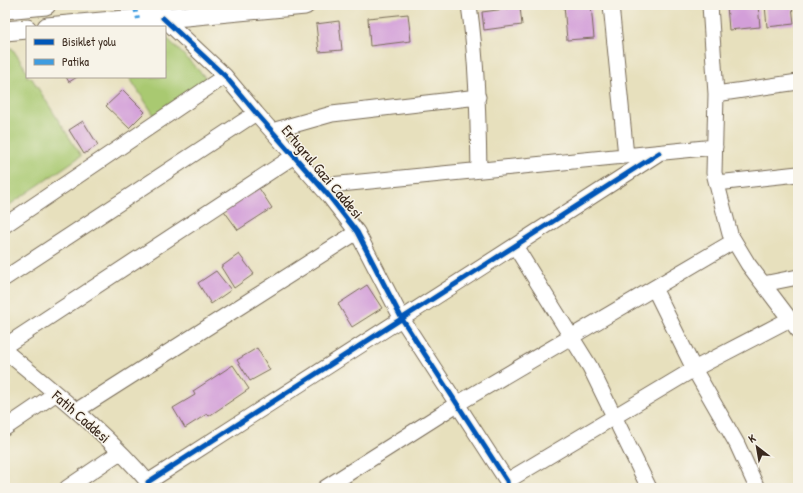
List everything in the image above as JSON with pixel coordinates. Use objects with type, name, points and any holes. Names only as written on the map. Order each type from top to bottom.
[{"type":"main road","points":[[5,9],[46,5]]},
{"type":"main road","points":[[58,26],[305,5]]},
{"type":"main road","points":[[5,31],[26,29]]},
{"type":"street","points":[[469,5],[478,97],[479,170]]},
{"type":"street","points":[[611,5],[626,156]]},
{"type":"street","points":[[507,485],[694,369],[794,324],[748,264],[730,234],[714,173],[716,94],[710,5]]},
{"type":"street","name":"Ertugrul Gazi Caddesi","points":[[163,18],[225,76],[358,232],[402,319],[507,485]]},
{"type":"street","points":[[5,225],[225,76]]},
{"type":"street","points":[[716,94],[798,82]]},
{"type":"street","points":[[272,131],[332,114],[478,97]]},
{"type":"street","points":[[5,278],[256,113]]},
{"type":"street","points":[[320,186],[715,147]]},
{"type":"street","points":[[151,485],[402,319],[659,153]]},
{"type":"street","points":[[5,346],[294,156]]},
{"type":"street","points":[[717,183],[798,174]]},
{"type":"street","points":[[76,411],[358,232]]},
{"type":"street","points":[[325,488],[457,404],[734,241]]},
{"type":"street","points":[[515,246],[590,367],[649,488]]},
{"type":"street","points":[[763,284],[798,277]]},
{"type":"street","points":[[654,288],[694,369],[737,444],[757,488]]},
{"type":"street","name":"Fatih Caddesi","points":[[5,351],[76,411],[120,452],[151,485]]},
{"type":"street","points":[[5,428],[55,394]]},
{"type":"street","points":[[67,488],[120,452]]},
{"type":"green space","points":[[166,37],[208,80],[154,115],[130,78],[166,78]]},
{"type":"green space","points":[[12,48],[26,69],[26,78],[32,78],[81,156],[8,206],[5,201],[5,49]]},
{"type":"building","points":[[564,5],[591,5],[594,38],[567,40]]},
{"type":"building","points":[[727,5],[758,5],[760,27],[729,30]]},
{"type":"building","points":[[765,5],[792,5],[794,24],[767,27]]},
{"type":"building","points":[[520,7],[522,25],[484,30],[482,12]]},
{"type":"building","points":[[408,14],[411,41],[370,46],[368,18]]},
{"type":"building","points":[[339,21],[342,50],[319,52],[316,24]]},
{"type":"building","points":[[67,78],[75,78],[69,82]]},
{"type":"building","points":[[123,90],[145,112],[129,128],[106,106]]},
{"type":"building","points":[[83,121],[98,145],[84,154],[69,130]]},
{"type":"building","points":[[257,185],[272,208],[238,230],[222,208]]},
{"type":"building","points":[[239,254],[254,274],[234,288],[221,267]]},
{"type":"building","points":[[216,271],[231,290],[211,304],[198,283]]},
{"type":"building","points":[[367,285],[382,308],[352,327],[338,304]]},
{"type":"building","points":[[257,348],[270,370],[250,381],[237,360]]},
{"type":"building","points":[[233,365],[249,389],[209,416],[207,414],[185,428],[173,408],[195,395],[193,391]]},
{"type":"marked path","points":[[134,5],[138,19]]},
{"type":"cycle path","points":[[163,18],[225,76],[329,196],[357,232],[402,319],[507,481],[508,488]]},
{"type":"cycle path","points":[[148,482],[659,153]]}]
